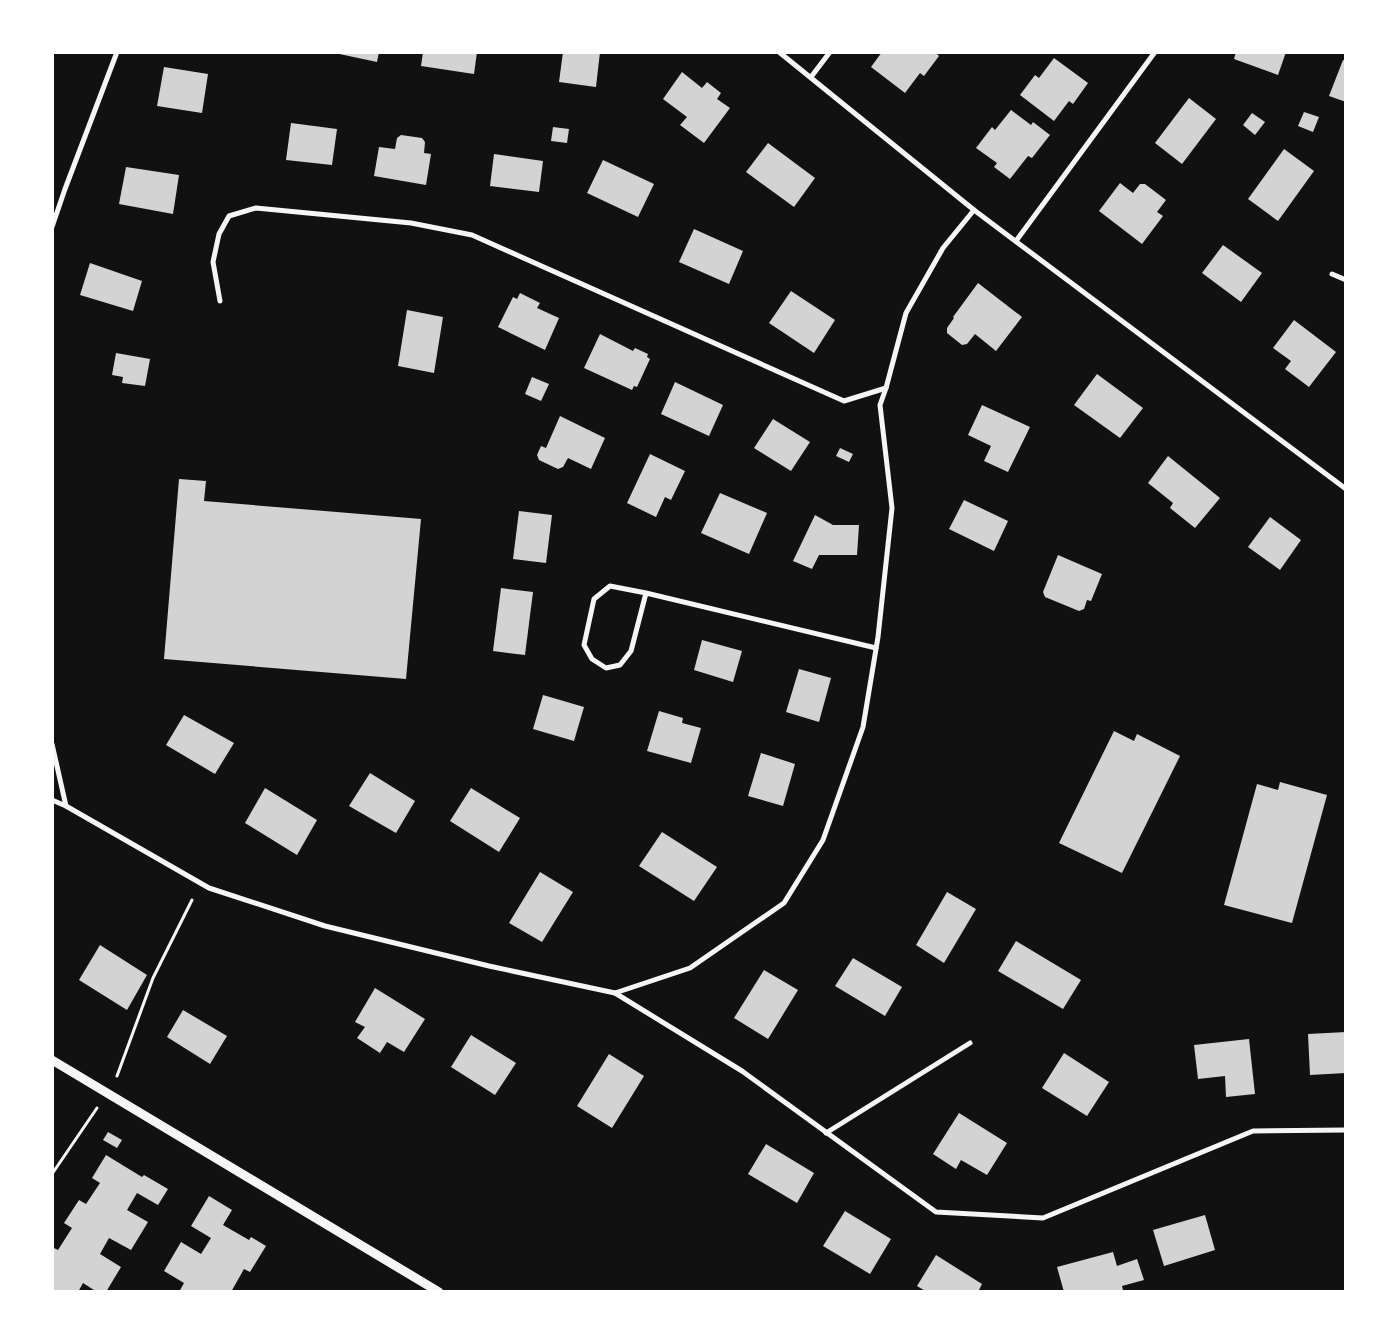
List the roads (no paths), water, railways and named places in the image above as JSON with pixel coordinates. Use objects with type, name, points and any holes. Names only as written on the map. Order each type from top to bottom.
[{"type":"street","points":[[52,227],[117,52]]},
{"type":"street","points":[[779,52],[974,210],[1346,489]]},
{"type":"street","points":[[811,77],[830,52]]},
{"type":"street","points":[[1016,240],[1155,52]]},
{"type":"street","points":[[220,301],[213,262],[219,234],[229,216],[256,208],[411,223],[472,235],[844,401],[886,388]]},
{"type":"street","points":[[615,993],[690,968],[784,903],[824,840],[863,727],[876,648],[892,508],[880,405],[906,313],[944,248],[974,210]]},
{"type":"street","points":[[1332,274],[1346,280]]},
{"type":"street","points":[[646,593],[631,651],[626,658],[620,665],[606,668],[592,659],[584,645],[594,599],[610,586],[646,593],[876,648]]},
{"type":"street","points":[[52,744],[66,806]]},
{"type":"street","points":[[52,800],[66,806],[209,888],[325,926],[489,966],[615,993],[742,1071],[936,1212],[1043,1218],[1253,1131],[1346,1130]]},
{"type":"street","points":[[826,1133],[970,1043]]},
{"type":"street","points":[[52,1060],[439,1292]]}]
